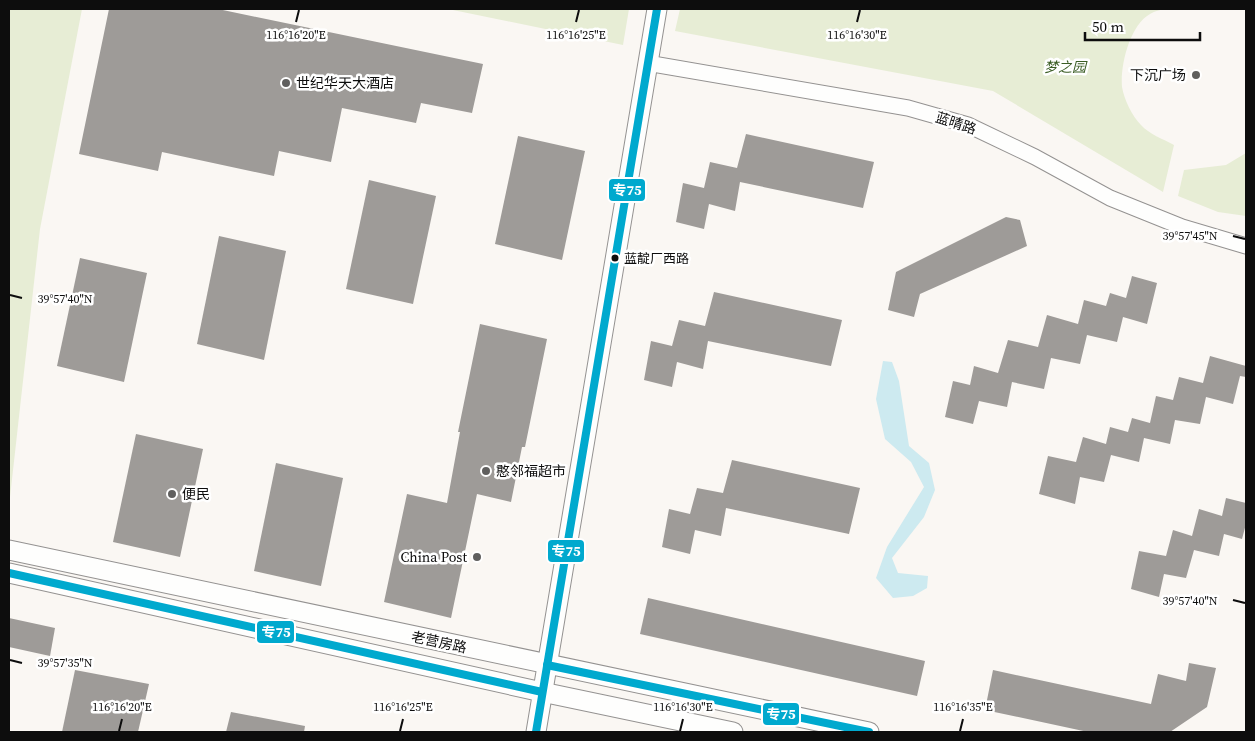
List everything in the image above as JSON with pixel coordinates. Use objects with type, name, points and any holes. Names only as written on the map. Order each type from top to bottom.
[{"type":"street","points":[[536,732],[657,9]]},
{"type":"street","name":"蓝晴路","points":[[647,62],[908,108],[968,125],[1035,156],[1110,198],[1182,227],[1246,246]]},
{"type":"street","name":"老营房路","points":[[9,550],[869,732]]},
{"type":"street","name":"老营房路","points":[[9,573],[542,692],[733,732]]},
{"type":"green space","points":[[9,9],[82,9],[40,229],[9,506]]},
{"type":"green space","points":[[448,9],[629,9],[623,45]]},
{"type":"green space","name":"梦之园","points":[[680,9],[1165,9],[1150,14],[1137,27],[1128,46],[1122,78],[1125,97],[1138,121],[1148,131],[1174,145],[1163,192],[993,91],[675,31]]},
{"type":"green space","points":[[1246,153],[1246,216],[1218,212],[1178,196],[1184,170],[1226,165]]},
{"type":"water","points":[[883,361],[892,362],[899,381],[909,446],[929,463],[935,490],[924,517],[892,558],[898,573],[928,576],[927,588],[913,596],[893,598],[876,578],[887,547],[924,487],[911,462],[885,439],[876,399]]},
{"type":"building","name":"世纪华天大酒店","points":[[109,9],[218,9],[483,64],[472,113],[421,103],[416,123],[342,108],[331,162],[279,151],[274,176],[162,152],[158,171],[79,154]]},
{"type":"building","points":[[746,134],[874,162],[863,208],[740,182],[735,211],[709,204],[704,229],[676,222],[683,183],[704,188],[710,162],[737,168]]},
{"type":"building","points":[[518,136],[585,151],[562,260],[495,244]]},
{"type":"building","points":[[369,180],[436,196],[413,304],[346,289]]},
{"type":"building","points":[[1006,217],[1020,220],[1027,246],[920,294],[914,317],[888,310],[896,272]]},
{"type":"building","points":[[219,236],[286,251],[264,360],[197,344]]},
{"type":"building","points":[[80,258],[147,273],[124,382],[57,366]]},
{"type":"building","points":[[1132,276],[1157,283],[1147,324],[1123,317],[1117,342],[1087,335],[1080,364],[1051,358],[1044,389],[1012,382],[1007,407],[979,401],[973,424],[945,417],[953,381],[970,385],[974,366],[998,373],[1008,340],[1038,347],[1047,315],[1078,324],[1084,300],[1106,306],[1110,293],[1126,298]]},
{"type":"building","points":[[714,292],[842,320],[831,366],[708,341],[703,369],[677,362],[672,387],[644,380],[651,341],[672,346],[679,320],[705,326]]},
{"type":"building","points":[[480,324],[547,339],[525,447],[522,447],[511,502],[477,494],[451,618],[384,602],[407,494],[447,503],[460,432],[458,432]]},
{"type":"building","points":[[1210,356],[1246,366],[1246,377],[1240,376],[1233,404],[1206,397],[1200,424],[1175,420],[1170,444],[1144,438],[1139,462],[1111,455],[1104,482],[1080,477],[1075,504],[1039,494],[1048,456],[1076,462],[1083,437],[1106,444],[1110,427],[1128,432],[1132,418],[1150,423],[1156,396],[1173,400],[1179,377],[1203,383]]},
{"type":"building","points":[[136,434],[203,449],[180,557],[113,542]]},
{"type":"building","points":[[732,460],[860,488],[849,534],[726,508],[721,536],[695,530],[690,554],[662,547],[669,509],[690,514],[697,488],[723,493]]},
{"type":"building","points":[[276,463],[343,478],[321,586],[254,571]]},
{"type":"building","points":[[1226,498],[1246,503],[1246,524],[1242,539],[1224,534],[1219,556],[1194,550],[1186,578],[1164,574],[1159,597],[1131,589],[1139,551],[1166,556],[1173,530],[1192,536],[1199,509],[1222,516]]},
{"type":"building","points":[[648,598],[925,661],[917,696],[640,634]]},
{"type":"building","points":[[9,618],[55,628],[50,656],[9,647]]},
{"type":"building","points":[[1189,663],[1216,668],[1207,707],[1170,732],[1088,732],[985,710],[993,670],[1151,704],[1158,674],[1186,681]]},
{"type":"building","points":[[75,670],[149,684],[138,732],[62,732]]},
{"type":"building","points":[[231,712],[305,726],[304,732],[226,732]]},
{"type":"transit line","name":"专75","points":[[536,732],[657,9]]},
{"type":"transit line","name":"专75","points":[[9,573],[542,692]]},
{"type":"transit line","name":"专75","points":[[547,665],[869,732]]},
{"type":"place","name":"下沉广场","points":[[1196,75]]},
{"type":"place","name":"世纪华天大酒店","points":[[286,83]]},
{"type":"place","name":"蓝靛厂西路","points":[[615,258]]},
{"type":"place","name":"憨邻福超市","points":[[486,471]]},
{"type":"place","name":"便民","points":[[172,494]]},
{"type":"place","name":"China Post","points":[[477,557]]}]
